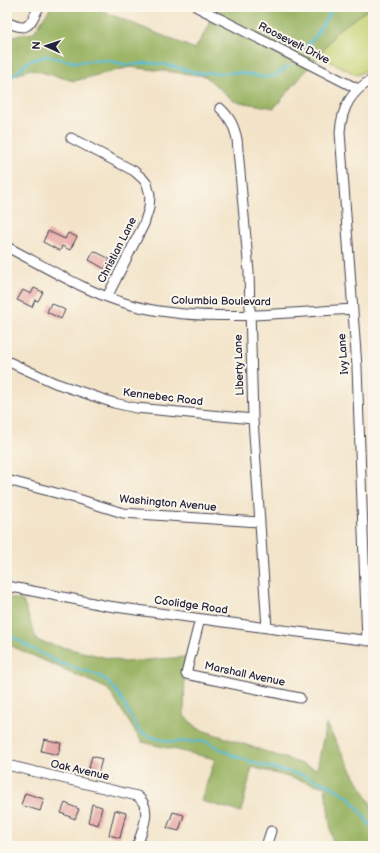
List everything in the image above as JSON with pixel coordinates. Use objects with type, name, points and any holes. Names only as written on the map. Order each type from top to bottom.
[{"type":"street","points":[[7,22],[18,28],[30,25],[39,7]]},
{"type":"street","name":"Roosevelt Drive","points":[[197,7],[358,89]]},
{"type":"street","name":"Ivy Lane","points":[[370,641],[357,367],[340,132],[342,113],[345,107],[358,89],[373,79]]},
{"type":"street","name":"Liberty Lane","points":[[220,108],[228,115],[237,139],[249,272],[253,419],[267,628]]},
{"type":"street","name":"Christian Lane","points":[[71,138],[134,171],[143,178],[147,184],[150,195],[149,208],[144,224],[107,297]]},
{"type":"street","name":"Columbia Boulevard","points":[[7,247],[107,297],[159,311],[188,314],[250,315],[352,309]]},
{"type":"street","name":"Kennebec Road","points":[[7,360],[55,383],[114,403],[136,408],[253,419]]},
{"type":"street","name":"Washington Avenue","points":[[7,480],[75,498],[123,514],[259,522]]},
{"type":"street","name":"Coolidge Road","points":[[7,586],[108,606],[370,641]]},
{"type":"street","name":"Marshall Avenue","points":[[200,619],[186,674],[300,698]]},
{"type":"street","name":"Oak Avenue","points":[[7,765],[135,795],[144,804],[146,815],[137,846]]},
{"type":"street","points":[[266,846],[271,831]]},
{"type":"green space","points":[[51,7],[93,7],[195,49],[209,25],[210,7],[371,7],[337,31],[319,56],[274,108],[234,101],[205,76],[130,67],[74,81],[30,69],[7,79],[7,37],[33,33]]},
{"type":"green space","points":[[373,7],[373,67],[357,75],[319,56],[337,31]]},
{"type":"green space","points":[[7,597],[23,601],[37,641],[124,662],[185,657],[184,716],[199,729],[317,769],[326,724],[373,808],[373,846],[333,846],[325,787],[252,767],[241,812],[201,801],[215,759],[142,742],[108,689],[7,644]]},
{"type":"building","points":[[48,231],[65,239],[68,233],[77,237],[70,250],[62,246],[60,251],[43,242]]},
{"type":"building","points":[[94,251],[110,259],[105,269],[89,260]]},
{"type":"building","points":[[34,288],[43,292],[38,301],[35,300],[32,307],[17,300],[23,290],[31,294]]},
{"type":"building","points":[[51,303],[65,310],[61,319],[47,312]]},
{"type":"building","points":[[44,739],[61,743],[58,755],[41,751]]},
{"type":"building","points":[[92,756],[102,759],[98,774],[88,771]]},
{"type":"building","points":[[25,793],[44,799],[40,811],[21,805]]},
{"type":"building","points":[[65,803],[79,809],[75,819],[61,813]]},
{"type":"building","points":[[92,804],[102,807],[98,825],[88,822]]},
{"type":"building","points":[[115,810],[126,813],[120,838],[109,835]]},
{"type":"building","points":[[173,812],[184,815],[179,831],[167,828]]},
{"type":"waterway","points":[[305,47],[314,38],[334,7]]},
{"type":"waterway","points":[[7,79],[13,76],[29,61],[46,56],[74,62],[106,60],[127,65],[149,63],[167,65],[198,73],[242,73],[262,77],[275,76],[289,66]]},
{"type":"waterway","points":[[7,633],[31,648],[60,663],[98,675],[107,681],[117,692],[140,732],[151,737],[172,742],[205,741],[232,755],[264,766],[302,775],[331,786],[350,798],[373,829]]}]
